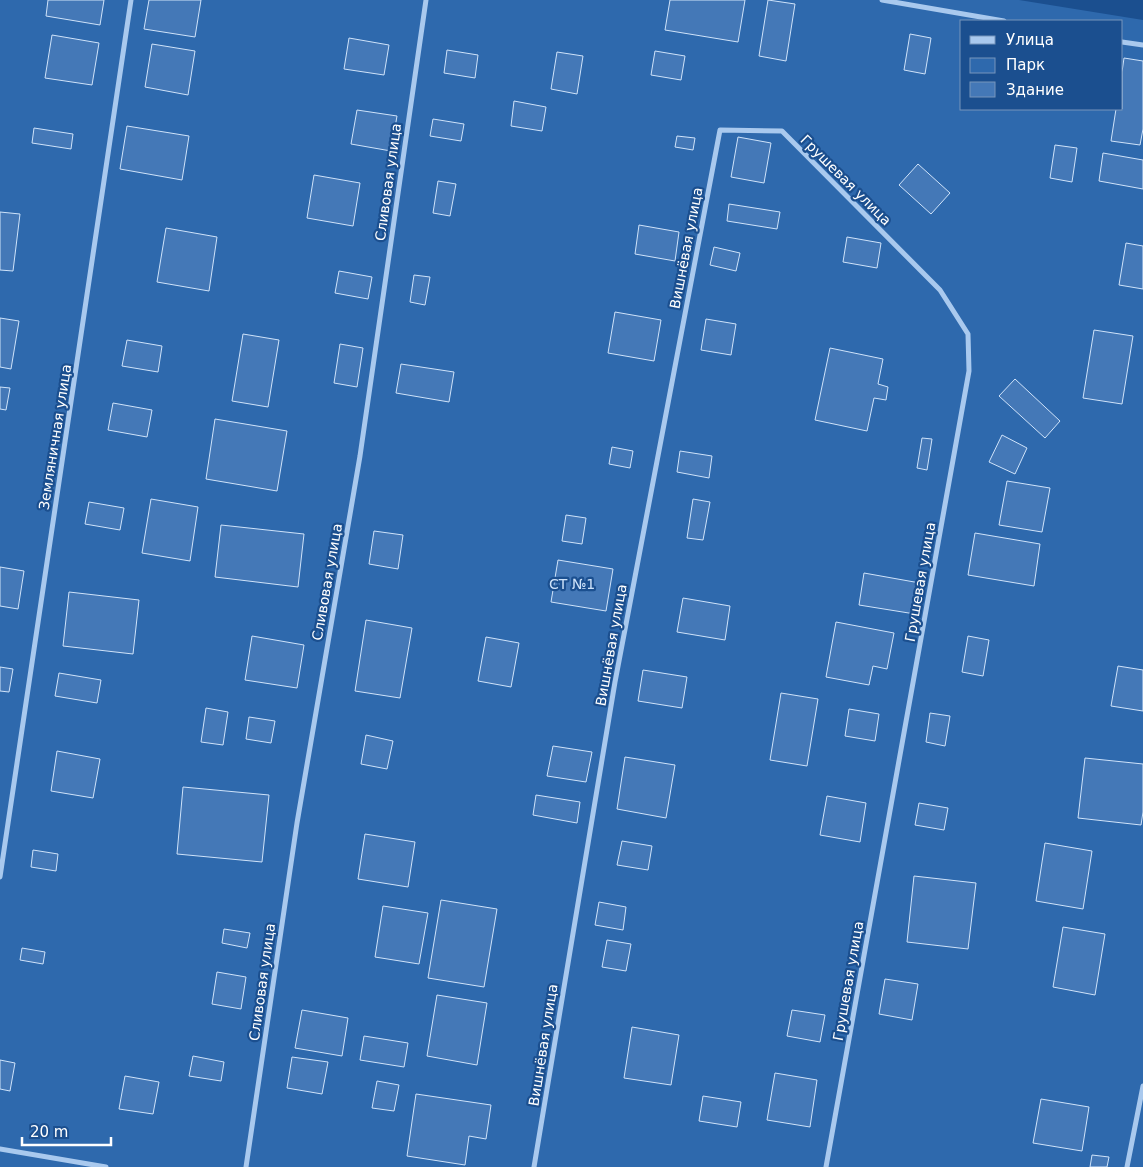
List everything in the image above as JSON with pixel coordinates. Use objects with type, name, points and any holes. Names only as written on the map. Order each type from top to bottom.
[{"type":"street","name":"Земляничная улица","points":[[0,877],[130,0]]},
{"type":"street","name":"Сливовая улица","points":[[246,1167],[297,822],[360,456],[426,0]]},
{"type":"street","points":[[882,0],[998,20]]},
{"type":"street","points":[[1123,42],[1143,46]]},
{"type":"street","name":"Вишнёвая улица","points":[[534,1167],[615,682],[720,130]]},
{"type":"street","name":"Грушевая улица","points":[[720,130],[782,131],[940,290],[968,334],[969,371],[826,1167]]},
{"type":"street","points":[[1127,1167],[1143,1086]]},
{"type":"street","points":[[0,1149],[106,1167]]},
{"type":"green space","name":"СТ №1","points":[[0,0],[1019,0],[1143,20],[1143,1167],[0,1167]]},
{"type":"building","points":[[48,0],[104,0],[100,25],[46,16]]},
{"type":"building","points":[[149,0],[201,0],[195,37],[144,29]]},
{"type":"building","points":[[670,0],[745,0],[738,42],[665,30]]},
{"type":"building","points":[[768,0],[795,4],[786,61],[759,56]]},
{"type":"building","points":[[910,34],[931,38],[925,74],[904,70]]},
{"type":"building","points":[[52,35],[99,43],[92,85],[45,78]]},
{"type":"building","points":[[349,38],[389,45],[384,75],[344,69]]},
{"type":"building","points":[[152,44],[195,51],[188,95],[145,87]]},
{"type":"building","points":[[447,50],[478,55],[475,78],[444,73]]},
{"type":"building","points":[[655,51],[685,56],[681,80],[651,75]]},
{"type":"building","points":[[557,52],[583,56],[577,94],[551,89]]},
{"type":"building","points":[[1124,58],[1143,61],[1143,129],[1140,145],[1111,141],[1116,110],[1123,110]]},
{"type":"building","points":[[514,101],[546,107],[542,131],[511,126]]},
{"type":"building","points":[[357,110],[397,116],[391,151],[351,144]]},
{"type":"building","points":[[433,119],[464,124],[461,141],[430,136]]},
{"type":"building","points":[[127,126],[189,136],[182,180],[120,169]]},
{"type":"building","points":[[34,128],[73,134],[71,149],[32,143]]},
{"type":"building","points":[[677,136],[695,138],[693,150],[675,147]]},
{"type":"building","points":[[738,137],[771,143],[764,183],[731,177]]},
{"type":"building","points":[[1055,145],[1077,148],[1072,182],[1050,178]]},
{"type":"building","points":[[1103,153],[1143,160],[1143,189],[1099,181]]},
{"type":"building","points":[[918,164],[950,193],[931,214],[899,185]]},
{"type":"building","points":[[314,175],[360,183],[353,226],[307,218]]},
{"type":"building","points":[[438,181],[456,184],[450,216],[433,213]]},
{"type":"building","points":[[729,204],[780,212],[777,229],[727,221]]},
{"type":"building","points":[[0,212],[20,214],[13,271],[0,270]]},
{"type":"building","points":[[639,225],[679,232],[675,261],[635,254]]},
{"type":"building","points":[[166,228],[217,237],[209,291],[157,282]]},
{"type":"building","points":[[847,237],[881,243],[877,268],[843,262]]},
{"type":"building","points":[[1126,243],[1143,246],[1143,289],[1119,285]]},
{"type":"building","points":[[714,247],[740,253],[736,271],[710,265]]},
{"type":"building","points":[[339,271],[372,277],[368,299],[335,293]]},
{"type":"building","points":[[414,275],[430,277],[425,305],[410,302]]},
{"type":"building","points":[[615,312],[661,320],[654,361],[608,353]]},
{"type":"building","points":[[0,318],[19,321],[11,369],[0,367]]},
{"type":"building","points":[[706,319],[736,324],[731,355],[701,350]]},
{"type":"building","points":[[1094,330],[1133,336],[1122,404],[1083,398]]},
{"type":"building","points":[[243,334],[279,340],[268,407],[232,401]]},
{"type":"building","points":[[127,340],[162,346],[158,372],[122,366]]},
{"type":"building","points":[[340,344],[363,348],[357,387],[334,383]]},
{"type":"building","points":[[830,348],[883,359],[878,384],[888,387],[886,400],[874,398],[867,431],[815,420]]},
{"type":"building","points":[[401,364],[454,372],[449,402],[396,393]]},
{"type":"building","points":[[1015,379],[1060,421],[1045,438],[999,396]]},
{"type":"building","points":[[0,387],[10,388],[6,410],[0,409]]},
{"type":"building","points":[[113,403],[152,410],[147,437],[108,430]]},
{"type":"building","points":[[215,419],[287,431],[277,491],[206,479]]},
{"type":"building","points":[[1002,435],[1027,448],[1015,474],[989,462]]},
{"type":"building","points":[[922,438],[932,439],[927,470],[917,468]]},
{"type":"building","points":[[612,447],[633,451],[630,468],[609,464]]},
{"type":"building","points":[[680,451],[712,456],[709,478],[677,472]]},
{"type":"building","points":[[1007,481],[1050,488],[1042,532],[999,525]]},
{"type":"building","points":[[151,499],[198,507],[190,561],[142,553]]},
{"type":"building","points":[[693,499],[710,502],[703,540],[687,538]]},
{"type":"building","points":[[89,502],[124,508],[120,530],[85,524]]},
{"type":"building","points":[[566,515],[586,518],[582,544],[562,541]]},
{"type":"building","points":[[221,525],[304,534],[298,587],[215,577]]},
{"type":"building","points":[[374,531],[403,535],[398,569],[369,564]]},
{"type":"building","points":[[975,533],[1040,544],[1034,586],[968,575]]},
{"type":"building","points":[[558,560],[613,569],[606,611],[551,602]]},
{"type":"building","points":[[0,567],[24,571],[18,609],[0,606]]},
{"type":"building","points":[[864,573],[920,583],[915,614],[859,605]]},
{"type":"building","points":[[69,592],[139,600],[133,654],[63,646]]},
{"type":"building","points":[[683,598],[730,606],[725,640],[677,632]]},
{"type":"building","points":[[366,620],[412,628],[400,698],[355,691]]},
{"type":"building","points":[[836,622],[894,633],[887,669],[873,666],[869,685],[826,677]]},
{"type":"building","points":[[252,636],[304,645],[297,688],[245,680]]},
{"type":"building","points":[[968,636],[989,640],[983,676],[962,672]]},
{"type":"building","points":[[486,637],[519,643],[511,687],[478,681]]},
{"type":"building","points":[[1118,666],[1143,670],[1143,711],[1111,706]]},
{"type":"building","points":[[0,667],[13,669],[9,692],[0,691]]},
{"type":"building","points":[[643,670],[687,677],[682,708],[638,701]]},
{"type":"building","points":[[59,673],[101,680],[97,703],[55,696]]},
{"type":"building","points":[[781,693],[818,699],[807,766],[770,760]]},
{"type":"building","points":[[206,708],[228,712],[223,745],[201,742]]},
{"type":"building","points":[[849,709],[879,714],[875,741],[845,736]]},
{"type":"building","points":[[930,713],[950,716],[945,746],[926,742]]},
{"type":"building","points":[[249,717],[275,721],[271,743],[246,739]]},
{"type":"building","points":[[366,735],[393,741],[387,769],[361,764]]},
{"type":"building","points":[[553,746],[592,752],[586,782],[547,776]]},
{"type":"building","points":[[57,751],[100,759],[93,798],[51,791]]},
{"type":"building","points":[[625,757],[675,765],[666,818],[617,809]]},
{"type":"building","points":[[1085,758],[1143,764],[1143,812],[1141,825],[1078,818]]},
{"type":"building","points":[[183,787],[269,795],[262,862],[177,854]]},
{"type":"building","points":[[536,795],[580,802],[577,823],[533,815]]},
{"type":"building","points":[[827,796],[866,803],[860,842],[820,835]]},
{"type":"building","points":[[919,803],[948,808],[944,830],[915,825]]},
{"type":"building","points":[[365,834],[415,842],[408,887],[358,879]]},
{"type":"building","points":[[622,841],[652,846],[648,870],[617,865]]},
{"type":"building","points":[[1045,843],[1092,851],[1083,909],[1036,901]]},
{"type":"building","points":[[33,850],[58,854],[56,871],[31,867]]},
{"type":"building","points":[[914,876],[976,883],[968,949],[907,942]]},
{"type":"building","points":[[441,900],[497,909],[484,987],[428,978]]},
{"type":"building","points":[[599,902],[626,907],[623,930],[595,925]]},
{"type":"building","points":[[383,906],[428,913],[419,964],[375,957]]},
{"type":"building","points":[[1063,927],[1105,934],[1095,995],[1053,987]]},
{"type":"building","points":[[224,929],[250,933],[247,948],[222,943]]},
{"type":"building","points":[[607,940],[631,944],[626,971],[602,967]]},
{"type":"building","points":[[22,948],[45,952],[43,964],[20,960]]},
{"type":"building","points":[[217,972],[246,977],[241,1009],[212,1004]]},
{"type":"building","points":[[885,979],[918,984],[912,1020],[879,1014]]},
{"type":"building","points":[[437,995],[487,1003],[477,1065],[427,1056]]},
{"type":"building","points":[[302,1010],[348,1018],[342,1056],[295,1048]]},
{"type":"building","points":[[792,1010],[825,1015],[820,1042],[787,1036]]},
{"type":"building","points":[[632,1027],[679,1035],[671,1085],[624,1078]]},
{"type":"building","points":[[364,1036],[408,1043],[404,1067],[360,1060]]},
{"type":"building","points":[[193,1056],[224,1062],[221,1081],[189,1076]]},
{"type":"building","points":[[292,1057],[328,1062],[322,1094],[287,1088]]},
{"type":"building","points":[[0,1060],[15,1063],[10,1091],[0,1089]]},
{"type":"building","points":[[775,1073],[817,1080],[810,1127],[767,1120]]},
{"type":"building","points":[[125,1076],[159,1082],[153,1114],[119,1109]]},
{"type":"building","points":[[377,1081],[399,1085],[394,1111],[372,1108]]},
{"type":"building","points":[[416,1094],[491,1105],[486,1139],[469,1136],[465,1165],[407,1156]]},
{"type":"building","points":[[703,1096],[741,1102],[737,1127],[699,1121]]},
{"type":"building","points":[[1041,1099],[1089,1107],[1082,1151],[1033,1143]]},
{"type":"building","points":[[1092,1155],[1109,1157],[1107,1167],[1090,1167]]}]
